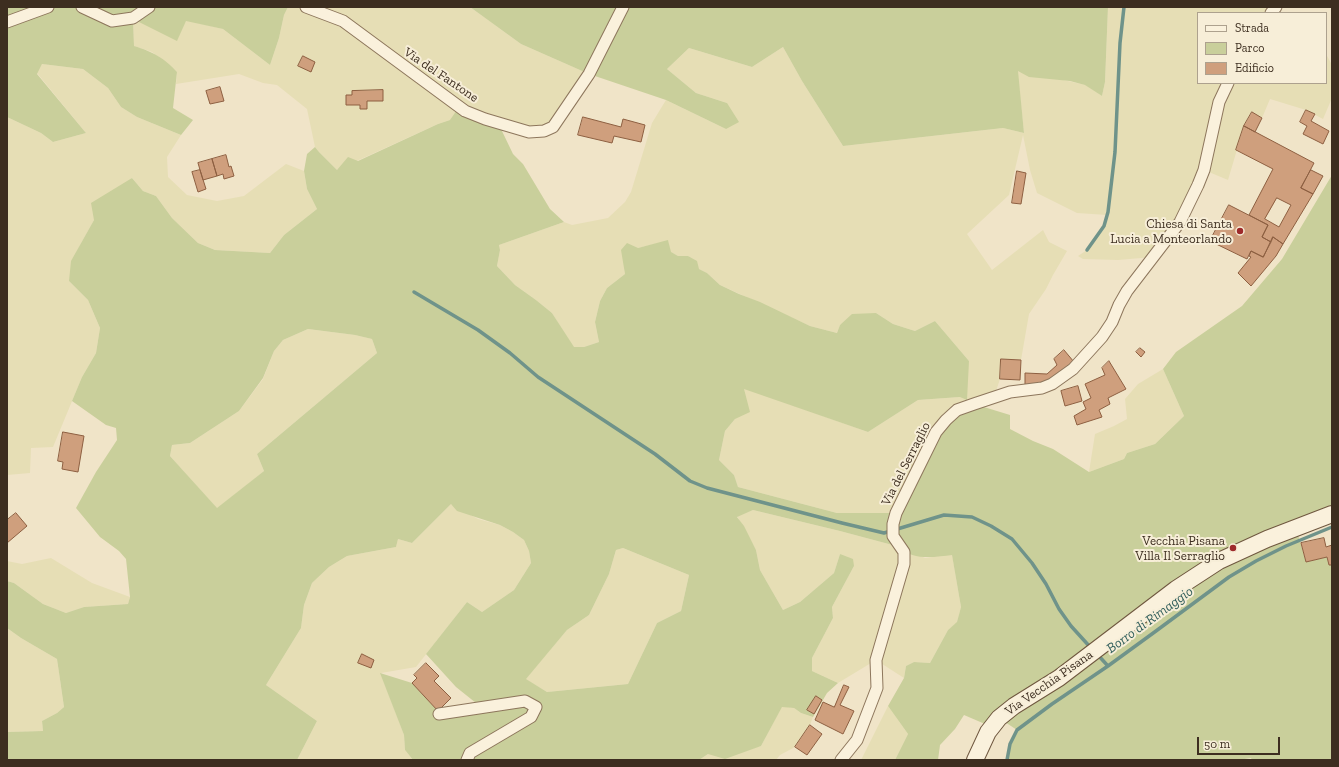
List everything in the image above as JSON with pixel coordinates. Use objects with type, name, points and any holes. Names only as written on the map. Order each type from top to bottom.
[{"type":"main road","name":"Via Vecchia Pisana","points":[[975,760],[988,732],[999,718],[1014,706],[1060,678],[1176,589],[1219,561],[1267,539],[1330,517]]},
{"type":"street","points":[[7,22],[48,7]]},
{"type":"street","points":[[82,7],[112,20],[133,18],[149,7]]},
{"type":"street","name":"Via del Fantone","points":[[306,7],[343,21],[465,111],[529,132],[544,131],[554,127],[589,74],[623,7]]},
{"type":"street","name":"Via del Serraglio","points":[[841,760],[857,740],[877,688],[876,660],[904,564],[904,552],[893,536],[893,524],[896,513],[936,432],[946,420],[958,410],[1010,392],[1042,388],[1052,384],[1073,369],[1102,337],[1112,322],[1127,291],[1180,222],[1204,170],[1219,102],[1228,84]]},
{"type":"street","points":[[439,714],[525,701],[536,706],[531,717],[470,753],[466,760]]},
{"type":"shaded area","points":[[288,7],[470,7],[521,44],[589,74],[544,131],[450,120],[337,170],[315,147],[307,109],[277,85],[263,83],[239,74],[176,84],[177,72],[152,52],[134,46],[133,18],[177,40],[186,20],[223,29],[270,65],[279,38],[284,15]]},
{"type":"shaded area","points":[[1108,7],[1276,7],[1272,12],[1197,12],[1197,84],[1327,84],[1327,56],[1332,65],[1332,98],[1323,119],[1306,110],[1270,99],[1262,118],[1251,112],[1244,126],[1228,180],[1204,170],[1198,185],[1153,257],[1118,260],[1083,259],[1078,256],[1087,250],[1104,226],[1107,215],[1077,213],[1037,193],[1030,170],[1023,135],[1009,195],[967,234],[992,270],[1043,230],[1049,242],[1067,251],[1046,289],[1029,314],[1021,360],[1001,359],[1000,379],[994,397],[973,404],[896,513],[837,513],[738,487],[734,475],[719,460],[725,431],[735,419],[744,388],[868,432],[918,400],[960,397],[969,361],[935,321],[915,331],[893,324],[876,313],[840,325],[837,333],[810,326],[720,285],[707,273],[699,269],[688,256],[678,256],[670,252],[668,241],[638,248],[624,264],[625,274],[607,288],[600,301],[595,322],[599,342],[584,347],[573,347],[552,313],[515,285],[497,266],[500,250],[499,245],[564,222],[572,225],[608,218],[625,202],[631,192],[652,123],[666,100],[726,129],[727,103],[696,93],[667,69],[689,48],[752,67],[783,47],[802,81],[843,146],[1003,128],[1024,133],[1017,70],[1086,85],[1102,96],[1105,82]]},
{"type":"shaded area","points":[[42,64],[83,69],[108,88],[121,107],[137,117],[181,135],[167,157],[168,177],[187,195],[217,201],[244,196],[286,164],[304,171],[307,189],[317,209],[284,235],[270,253],[215,250],[198,243],[172,218],[156,196],[143,191],[132,178],[94,220],[79,247],[69,281],[88,300],[100,328],[96,353],[82,377],[53,447],[31,448],[30,473],[7,475],[7,117],[41,133],[53,142],[86,133],[37,73]]},
{"type":"shaded area","points":[[308,329],[355,335],[372,339],[377,353],[257,454],[264,471],[217,509],[170,456],[172,445],[190,443],[239,411],[263,379],[274,351],[283,340]]},
{"type":"shaded area","points":[[1163,369],[1184,416],[1155,444],[1127,453],[1124,459],[1089,472],[1095,434],[1127,419],[1125,399],[1138,384]]},
{"type":"shaded area","points":[[451,504],[478,519],[500,525],[524,540],[529,551],[531,563],[514,590],[482,612],[467,602],[416,667],[381,673],[404,735],[405,750],[413,760],[297,760],[317,721],[266,685],[301,628],[304,605],[312,583],[329,567],[347,556],[396,547],[398,539],[412,543]]},
{"type":"shaded area","points":[[753,510],[900,547],[925,558],[952,554],[961,607],[957,623],[948,630],[930,663],[914,662],[906,666],[904,678],[876,660],[838,683],[812,671],[812,658],[833,618],[832,607],[854,566],[840,554],[834,573],[800,602],[783,610],[760,570],[756,550],[737,516]]},
{"type":"shaded area","points":[[623,548],[689,575],[681,611],[657,623],[628,684],[547,692],[525,679],[567,630],[589,615],[609,574],[616,550]]},
{"type":"shaded area","points":[[51,558],[92,583],[130,597],[128,604],[84,607],[66,613],[43,604],[14,583],[7,581],[7,561],[22,564]]},
{"type":"shaded area","points":[[7,628],[57,659],[64,707],[57,713],[42,721],[43,731],[7,732]]},
{"type":"shaded area","points":[[782,706],[794,708],[801,713],[813,717],[810,725],[795,747],[780,755],[776,760],[699,760],[708,754],[761,746]]},
{"type":"shaded area","points":[[888,706],[908,734],[895,760],[861,760]]},
{"type":"green space","points":[[7,7],[137,7],[143,11],[149,7],[288,7],[284,15],[279,38],[270,65],[223,29],[186,21],[177,41],[133,19],[134,46],[147,50],[167,62],[177,72],[173,108],[193,120],[181,135],[137,117],[121,107],[108,88],[83,69],[42,64],[37,74],[86,133],[53,142],[41,133],[7,117]]},
{"type":"green space","points":[[470,7],[1108,7],[1105,82],[1102,96],[1085,85],[1070,81],[1029,77],[1018,71],[1024,133],[1003,128],[843,146],[802,81],[783,47],[752,67],[689,48],[667,69],[696,93],[727,103],[739,122],[726,129],[666,100],[589,74],[521,44]]},
{"type":"green space","points":[[459,107],[501,129],[513,154],[523,164],[550,209],[564,222],[499,245],[500,250],[497,266],[515,285],[552,313],[574,347],[584,347],[599,342],[595,322],[600,301],[607,288],[625,274],[621,250],[627,243],[638,248],[668,240],[671,252],[678,256],[688,256],[697,261],[699,269],[707,273],[720,285],[810,326],[837,333],[840,325],[852,314],[876,313],[893,324],[915,331],[935,321],[969,361],[967,400],[960,397],[918,400],[868,432],[744,389],[750,412],[735,419],[725,431],[719,460],[734,475],[738,487],[837,513],[896,513],[936,432],[974,404],[1010,415],[1010,429],[1053,449],[1089,472],[1124,459],[1127,453],[1155,444],[1184,416],[1163,369],[1176,352],[1242,306],[1282,259],[1332,175],[1332,514],[1296,528],[1306,562],[1327,557],[1329,565],[1332,565],[1332,760],[1252,760],[1251,758],[1238,760],[1007,760],[1010,744],[1017,730],[999,718],[992,727],[964,715],[955,729],[940,745],[938,760],[895,760],[908,734],[888,706],[904,678],[906,666],[914,662],[930,663],[948,630],[957,622],[961,607],[952,555],[931,557],[917,556],[900,547],[753,510],[737,517],[744,526],[756,550],[760,570],[783,610],[800,602],[834,573],[840,554],[853,559],[854,566],[832,607],[833,618],[812,658],[812,671],[838,683],[827,693],[813,717],[801,713],[794,708],[782,707],[761,746],[725,759],[708,754],[699,760],[413,760],[405,750],[404,735],[380,673],[412,683],[438,711],[481,707],[456,687],[426,654],[467,602],[482,612],[514,590],[531,563],[529,551],[524,540],[500,525],[457,511],[451,504],[412,543],[398,539],[396,547],[347,556],[329,567],[312,583],[304,605],[301,628],[266,685],[317,721],[297,760],[7,760],[7,732],[43,731],[42,721],[57,713],[64,707],[57,659],[7,628],[7,581],[14,583],[43,604],[66,613],[84,607],[128,604],[130,597],[126,559],[119,551],[100,537],[76,508],[96,472],[117,440],[116,428],[106,425],[72,401],[82,377],[96,353],[100,328],[88,300],[69,281],[71,261],[94,220],[91,203],[132,178],[143,191],[156,196],[172,218],[198,243],[215,250],[270,253],[284,235],[317,209],[307,189],[304,171],[307,154],[315,147],[337,170],[348,157],[358,161],[438,124],[450,120]],"holes":[[[308,329],[355,335],[372,339],[377,353],[257,454],[264,471],[217,508],[170,456],[172,445],[190,443],[239,411],[263,378],[274,351],[283,340]],[[623,548],[689,575],[681,611],[657,623],[628,684],[547,692],[526,679],[567,630],[589,615],[609,574],[616,550]]]},
{"type":"building","points":[[303,56],[315,62],[311,72],[298,66]]},
{"type":"building","points":[[220,87],[224,101],[210,104],[206,91]]},
{"type":"building","points":[[383,90],[383,101],[367,101],[367,109],[360,109],[360,105],[346,105],[346,95],[352,95],[352,91]]},
{"type":"building","points":[[1306,110],[1315,114],[1311,121],[1329,131],[1323,144],[1303,134],[1307,126],[1300,122]]},
{"type":"building","points":[[1252,112],[1262,118],[1255,132],[1244,126]]},
{"type":"building","points":[[583,117],[621,127],[623,119],[645,125],[641,142],[614,136],[612,143],[578,135]]},
{"type":"building","points":[[1244,126],[1314,163],[1301,188],[1313,194],[1283,244],[1273,237],[1271,242],[1262,237],[1268,225],[1249,215],[1273,169],[1236,150]],"holes":[[[1277,198],[1291,205],[1279,227],[1265,219]]]},
{"type":"building","points":[[226,155],[229,167],[231,166],[234,176],[224,179],[223,174],[217,176],[212,159]]},
{"type":"building","points":[[212,159],[217,176],[203,180],[198,163]]},
{"type":"building","points":[[200,170],[206,189],[198,192],[192,172]]},
{"type":"building","points":[[1311,170],[1323,176],[1313,194],[1301,188]]},
{"type":"building","points":[[1017,171],[1026,173],[1021,204],[1012,203]]},
{"type":"building","name":"Chiesa di Santa Lucia a Monteorlando","points":[[1229,205],[1268,225],[1262,237],[1271,242],[1263,257],[1251,251],[1247,259],[1210,241]]},
{"type":"building","points":[[1273,237],[1283,244],[1276,256],[1251,286],[1238,273],[1251,257],[1249,256],[1251,251],[1263,257]]},
{"type":"building","points":[[1140,348],[1145,352],[1141,357],[1136,352]]},
{"type":"building","points":[[1064,350],[1074,362],[1045,385],[1025,387],[1025,373],[1047,374],[1057,365],[1054,359]]},
{"type":"building","points":[[1001,359],[1021,360],[1020,380],[1000,379]]},
{"type":"building","points":[[1109,361],[1126,389],[1108,398],[1110,404],[1099,410],[1102,417],[1077,425],[1074,416],[1086,409],[1083,402],[1091,398],[1085,384],[1105,375],[1102,368]]},
{"type":"building","points":[[1078,386],[1082,401],[1065,406],[1061,391]]},
{"type":"building","points":[[63,432],[84,436],[78,472],[62,469],[63,462],[58,461]]},
{"type":"building","points":[[16,513],[27,526],[7,543],[7,520]]},
{"type":"building","points":[[1324,538],[1326,547],[1332,545],[1332,565],[1329,565],[1327,557],[1306,562],[1301,543]]},
{"type":"building","points":[[362,654],[374,660],[371,668],[358,663]]},
{"type":"building","points":[[426,663],[439,676],[434,681],[451,698],[438,711],[412,683],[417,678],[414,675]]},
{"type":"building","points":[[844,685],[849,687],[840,705],[854,711],[843,734],[815,720],[823,702],[834,707]]},
{"type":"building","points":[[816,696],[822,700],[814,714],[807,710]]},
{"type":"building","points":[[810,725],[822,734],[807,755],[795,747]]},
{"type":"waterway","points":[[1087,250],[1104,226],[1108,212],[1115,152],[1120,43],[1124,7]]},
{"type":"waterway","points":[[414,292],[478,330],[510,353],[538,377],[655,454],[690,481],[707,488],[884,533],[944,515],[972,517],[991,526],[1012,539],[1032,563],[1046,584],[1059,609],[1071,626],[1091,648]]},
{"type":"waterway","name":"Borro di Rimaggio","points":[[1007,760],[1010,744],[1017,730],[1108,666],[1229,577],[1286,546],[1332,527]]},
{"type":"waterway","points":[[1097,654],[1108,666]]},
{"type":"place","name":"Chiesa di Santa Lucia a Monteorlando","points":[[1240,231]]},
{"type":"place","name":"Vecchia Pisana Villa Il Serraglio","points":[[1233,548]]}]
